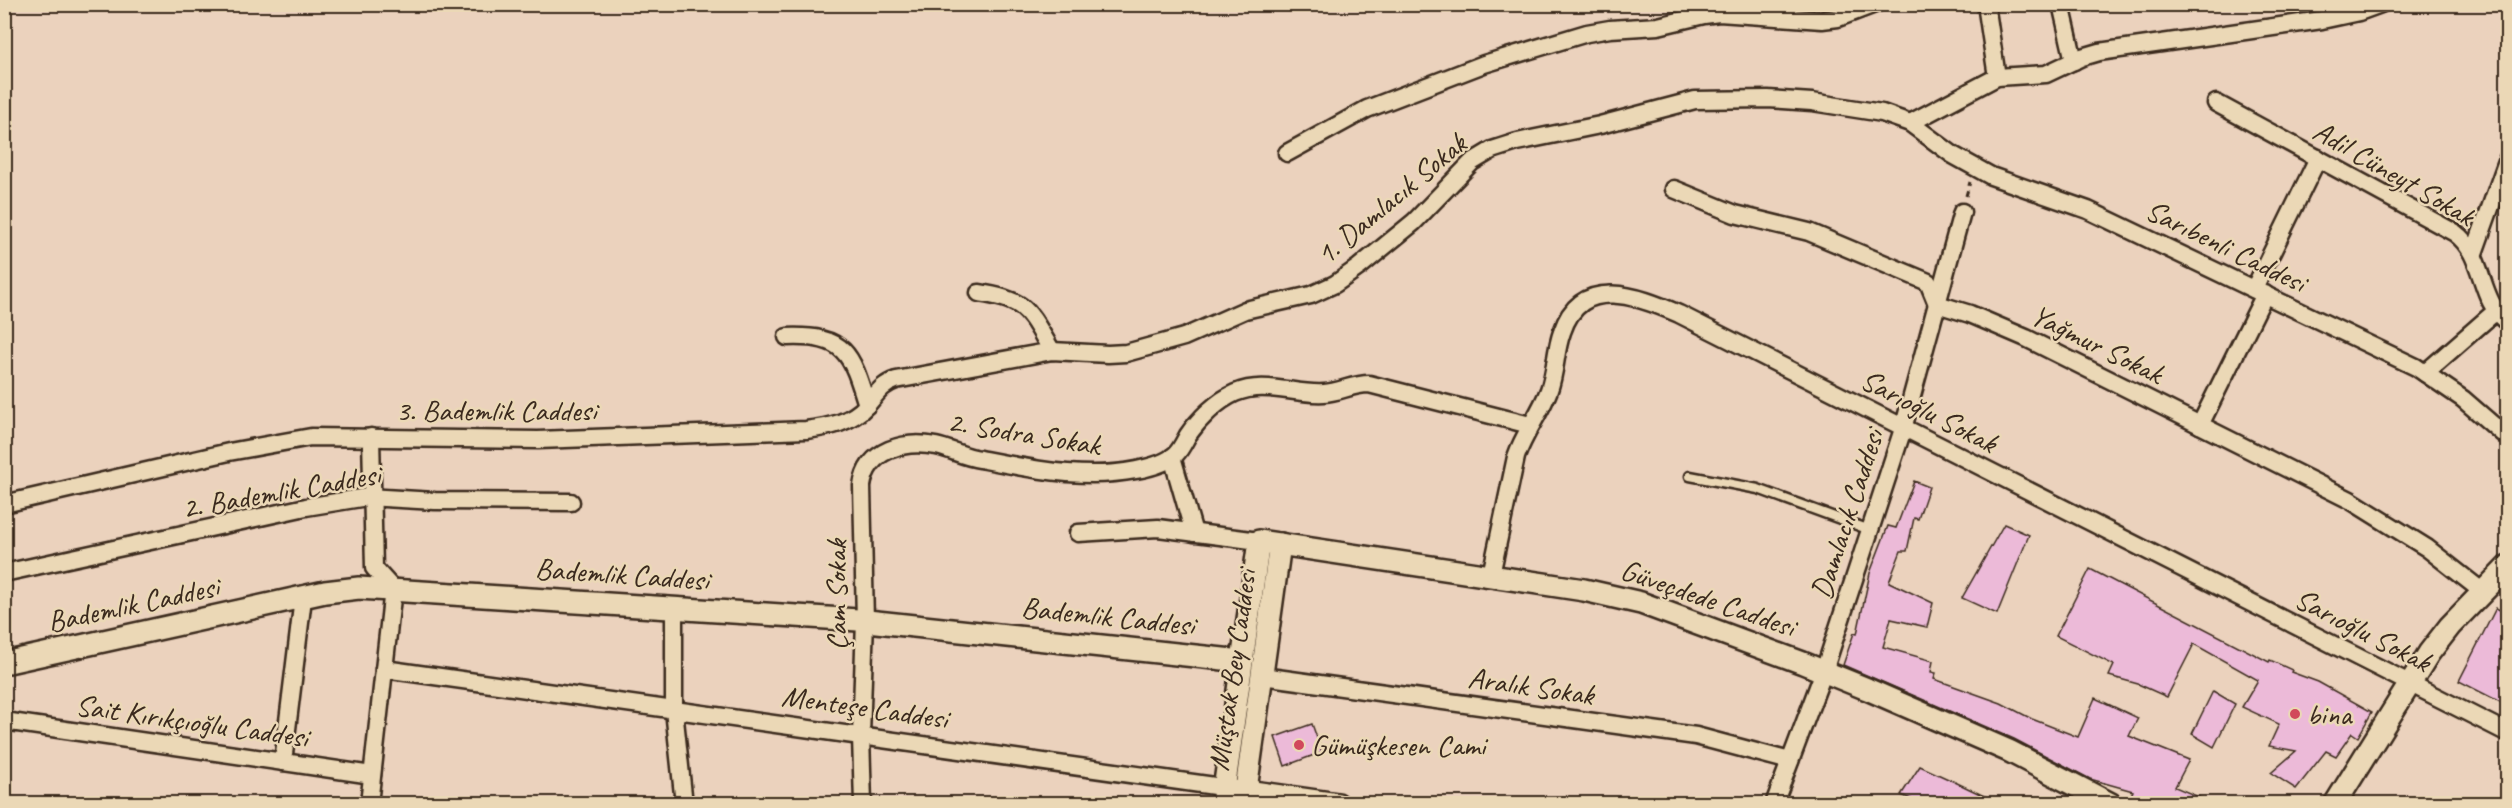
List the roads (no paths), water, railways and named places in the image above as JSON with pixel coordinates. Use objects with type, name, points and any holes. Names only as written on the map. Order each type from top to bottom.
[{"type":"street","points":[[1287,153],[1367,110],[1415,90],[1484,64],[1587,33],[1658,26],[1704,15],[1719,14],[1822,20],[1838,18],[1875,4]]},
{"type":"street","points":[[1986,4],[1998,77]]},
{"type":"street","points":[[2061,4],[2074,61]]},
{"type":"street","points":[[1910,123],[1998,77],[2046,74],[2099,52],[2322,20],[2359,12],[2381,4]]},
{"type":"street","name":"1. Damlacık Sokak","points":[[867,405],[883,386],[896,380],[1052,351],[1126,353],[1184,337],[1245,310],[1320,291],[1359,267],[1414,222],[1472,162],[1492,150],[1517,142],[1600,125],[1684,102],[1710,99],[1768,99],[1848,106],[1882,113],[1910,123]]},
{"type":"street","name":"Adil Cüneyt Sokak","points":[[2216,103],[2465,240],[2474,253],[2485,290],[2496,311],[2508,324]]},
{"type":"street","name":"Sarıbenli Caddesi","points":[[1910,123],[1953,155],[1974,167],[2013,185],[2088,210],[2425,373],[2463,399],[2508,438]]},
{"type":"street","points":[[2200,425],[2318,158]]},
{"type":"street","points":[[2474,253],[2508,158]]},
{"type":"street","points":[[1674,189],[1735,214],[1784,224],[1809,232],[1928,282],[1937,304]]},
{"type":"street","name":"Damlacık Caddesi","points":[[1774,804],[1824,671],[1903,429],[1962,212]]},
{"type":"street","points":[[979,293],[1003,297],[1023,305],[1052,351]]},
{"type":"street","name":"Sarıoğlu Sokak","points":[[1491,575],[1512,471],[1520,443],[1549,390],[1561,334],[1571,312],[1578,303],[1588,298],[1608,294],[1630,297],[1679,314],[2508,733]]},
{"type":"street","name":"Yağmur Sokak","points":[[1937,304],[2006,329],[2350,500],[2427,548],[2483,592]]},
{"type":"street","points":[[2425,373],[2496,311]]},
{"type":"street","points":[[787,338],[809,336],[826,339],[841,347],[859,379],[867,405]]},
{"type":"street","points":[[1194,533],[1172,458],[1196,425],[1222,400],[1248,388],[1264,387],[1314,394],[1369,384],[1530,425]]},
{"type":"street","name":"3. Bademlik Caddesi","points":[[4,504],[229,452],[297,439],[327,436],[538,440],[806,430],[840,423],[856,415],[867,405]]},
{"type":"street","points":[[369,804],[393,589],[374,568],[371,437]]},
{"type":"street","name":"2. Sodra Sokak","points":[[862,495],[863,477],[870,464],[884,452],[913,444],[938,446],[974,458],[1072,473],[1094,474],[1133,470],[1172,458]]},
{"type":"street","name":"Çam Sokak","points":[[862,495],[865,621],[861,736],[863,804]]},
{"type":"street","name":"2. Bademlik Caddesi","points":[[4,573],[306,507],[372,496],[435,501],[571,502]]},
{"type":"street","points":[[1078,533],[1158,528],[1259,541]]},
{"type":"street","name":"Güveçdede Caddesi","points":[[1259,541],[1584,590],[1641,603],[1824,671],[2009,751],[2111,804]]},
{"type":"street","name":"Müştak Bey Caddesi","points":[[1223,796],[1259,541]]},
{"type":"street","name":"Müştak Bey Caddesi","points":[[1245,797],[1280,544]]},
{"type":"street","points":[[2335,804],[2409,683],[2450,626],[2508,566]]},
{"type":"street","name":"Bademlik Caddesi","points":[[4,663],[345,588],[393,589],[865,621],[1242,661]]},
{"type":"street","points":[[283,762],[303,598]]},
{"type":"street","points":[[674,607],[674,710],[684,804]]},
{"type":"street","name":"Menteşe Caddesi","points":[[384,669],[861,736],[1223,796],[1338,804]]},
{"type":"street","name":"Aralık Sokak","points":[[1262,676],[1696,736],[1790,761]]},
{"type":"street","name":"Sait Kırıkçıoğlu Caddesi","points":[[4,721],[372,775]]},
{"type":"lane","points":[[1690,476],[1758,489],[1870,530]]},
{"type":"place","name":"bina","points":[[2295,714]]},
{"type":"place","name":"Gümüşkesen Cami","points":[[1299,745]]}]
